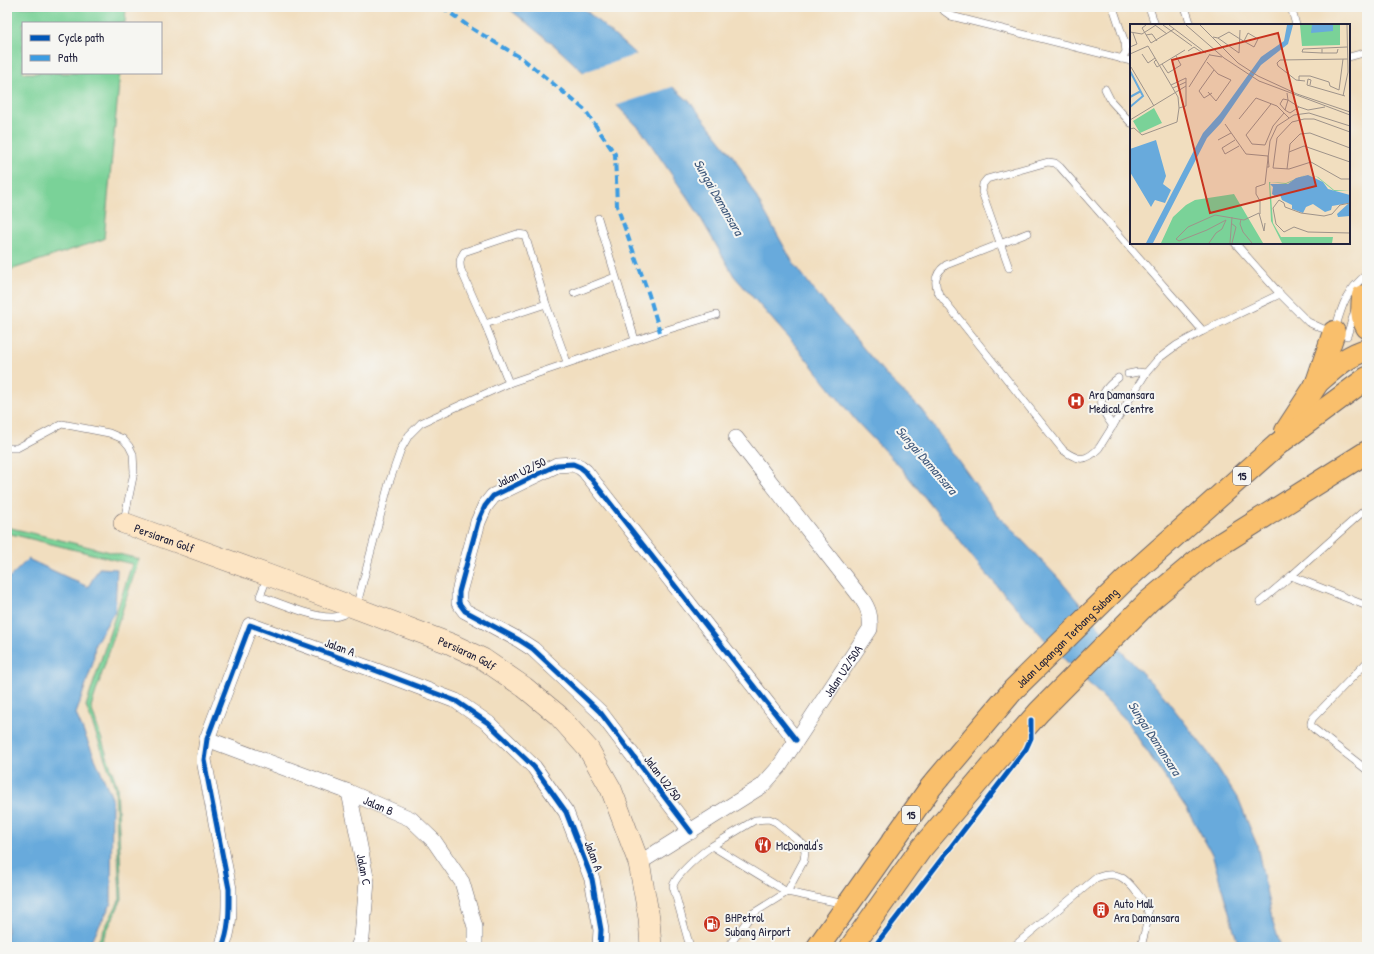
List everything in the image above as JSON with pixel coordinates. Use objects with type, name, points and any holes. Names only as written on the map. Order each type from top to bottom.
[{"type":"main road","points":[[1365,295],[1362,308],[1363,320],[1367,327]]},
{"type":"main road","points":[[1278,444],[1349,336]]},
{"type":"main road","points":[[1316,385],[1333,369],[1355,353],[1367,350]]},
{"type":"main road","name":"Jalan Lapangan Terbang Subang","points":[[818,947],[931,787],[1014,690],[1124,581],[1278,444],[1367,378]]},
{"type":"main road","name":"15","points":[[851,947],[920,850],[994,763],[1039,712],[1149,601],[1208,552],[1367,452]]},
{"type":"street","name":"Jalan U2/50A","points":[[639,863],[691,832],[762,786],[779,767],[870,630],[871,619],[868,608],[862,599],[736,438]]},
{"type":"street","name":"Jalan U2/50","points":[[691,832],[600,712],[533,649],[464,611],[459,603],[459,592],[478,522],[485,506],[493,496],[557,465],[573,464],[585,471],[796,740]]},
{"type":"street","name":"Persiaran Golf","points":[[124,524],[268,575],[451,644],[483,660],[524,687],[558,715],[589,750],[611,789],[639,863],[649,918],[651,947]]},
{"type":"street","name":"Jalan A","points":[[222,947],[227,934],[229,889],[204,760],[207,739],[250,625],[456,701],[488,723],[534,767],[566,812],[592,879],[600,930],[600,947]]},
{"type":"street","name":"Jalan B","points":[[207,739],[349,792],[411,819],[434,841],[462,882],[475,927],[475,947]]},
{"type":"street","name":"Jalan C","points":[[349,792],[367,882],[362,937],[358,947]]},
{"type":"lane","points":[[944,7],[944,11],[951,16],[1130,61]]},
{"type":"lane","points":[[1113,7],[1126,48],[1126,52],[1121,59]]},
{"type":"lane","points":[[1149,7],[1155,24]]},
{"type":"lane","points":[[1186,7],[1191,24]]},
{"type":"lane","points":[[1291,7],[1296,24]]},
{"type":"lane","points":[[1350,57],[1367,52]]},
{"type":"lane","points":[[1105,89],[1111,100],[1130,122]]},
{"type":"lane","points":[[1009,268],[982,192],[983,184],[987,179],[1048,162],[1055,163],[1203,331]]},
{"type":"lane","points":[[598,218],[634,340]]},
{"type":"lane","points":[[1028,233],[946,265],[937,274],[935,281],[936,288],[939,294],[1063,450],[1072,456],[1081,459],[1092,456],[1099,448],[1146,373],[1158,359],[1177,345],[1203,331],[1280,294]]},
{"type":"lane","points":[[508,383],[485,324],[461,270],[459,264],[460,258],[464,252],[510,236],[521,234],[525,235],[546,304],[567,362]]},
{"type":"lane","points":[[1236,244],[1280,294],[1308,322],[1349,336]]},
{"type":"lane","points":[[1349,336],[1346,297],[1353,286],[1367,274]]},
{"type":"lane","points":[[574,293],[616,277]]},
{"type":"lane","points":[[1349,336],[1358,304],[1365,295]]},
{"type":"lane","points":[[485,324],[546,304]]},
{"type":"lane","points":[[268,575],[260,596],[320,616],[333,617],[344,615],[356,608],[389,483],[401,449],[409,435],[421,423],[508,383],[634,340],[716,315]]},
{"type":"lane","points":[[1128,374],[1138,372],[1146,373]]},
{"type":"lane","points":[[1113,426],[1104,415],[1102,396],[1107,387],[1118,378]]},
{"type":"lane","points":[[7,448],[17,448],[62,424],[109,433],[123,439],[133,454],[134,472],[124,524]]},
{"type":"lane","points":[[1260,602],[1367,508]]},
{"type":"lane","points":[[1291,576],[1367,606]]},
{"type":"lane","points":[[1367,662],[1313,718],[1311,726],[1367,770]]},
{"type":"lane","points":[[690,947],[673,886],[675,880],[700,854],[712,846],[755,820],[769,819],[776,822],[804,845],[804,860],[787,892],[752,914],[728,947]]},
{"type":"lane","points":[[712,846],[787,892],[847,904]]},
{"type":"lane","points":[[1013,947],[1096,878],[1106,874],[1116,874],[1128,880],[1147,905],[1148,915],[1141,947]]},
{"type":"green space","points":[[7,7],[126,7],[125,22],[22,22],[22,74],[120,74],[104,239],[7,271]]},
{"type":"green space","points":[[7,527],[139,559],[91,707],[117,786],[122,899],[99,947],[95,947],[120,899],[115,787],[86,706],[132,564],[7,533]]},
{"type":"water","name":"Sungai Damansara","points":[[507,7],[582,7],[691,103],[735,159],[791,259],[813,289],[888,377],[921,409],[997,514],[1059,579],[1104,633],[1163,695],[1209,754],[1239,801],[1257,845],[1272,919],[1281,947],[1239,947],[1212,854],[1187,809],[1124,718],[1049,644],[982,569],[902,469],[857,422],[795,345],[734,276],[696,210],[641,130],[595,83],[555,46]]},
{"type":"water","points":[[28,559],[88,587],[99,568],[117,569],[115,611],[95,644],[93,663],[76,714],[112,798],[111,904],[88,947],[7,947],[7,580]]},
{"type":"pier","points":[[638,54],[675,86],[615,106],[581,73]]},
{"type":"marked path","points":[[442,7],[471,28],[523,59],[585,110],[615,154],[617,206],[649,295],[660,332]]},
{"type":"cycle path","points":[[691,832],[600,712],[533,649],[465,611],[459,603],[459,592],[478,522],[485,506],[493,496],[557,465],[573,464],[585,471],[796,740]]},
{"type":"cycle path","points":[[222,947],[228,926],[229,889],[204,760],[207,739],[250,625],[456,701],[488,723],[534,767],[566,812],[592,879],[601,930],[600,947]]},
{"type":"cycle path","points":[[874,947],[1026,749],[1031,738],[1031,720]]},
{"type":"place","name":"Ara Damansara Medical Centre","points":[[1076,401]]},
{"type":"place","name":"McDonald's","points":[[763,845]]},
{"type":"place","name":"Auto Mall Ara Damansara","points":[[1101,910]]},
{"type":"place","name":"BHPetrol Subang Airport","points":[[712,924]]}]
